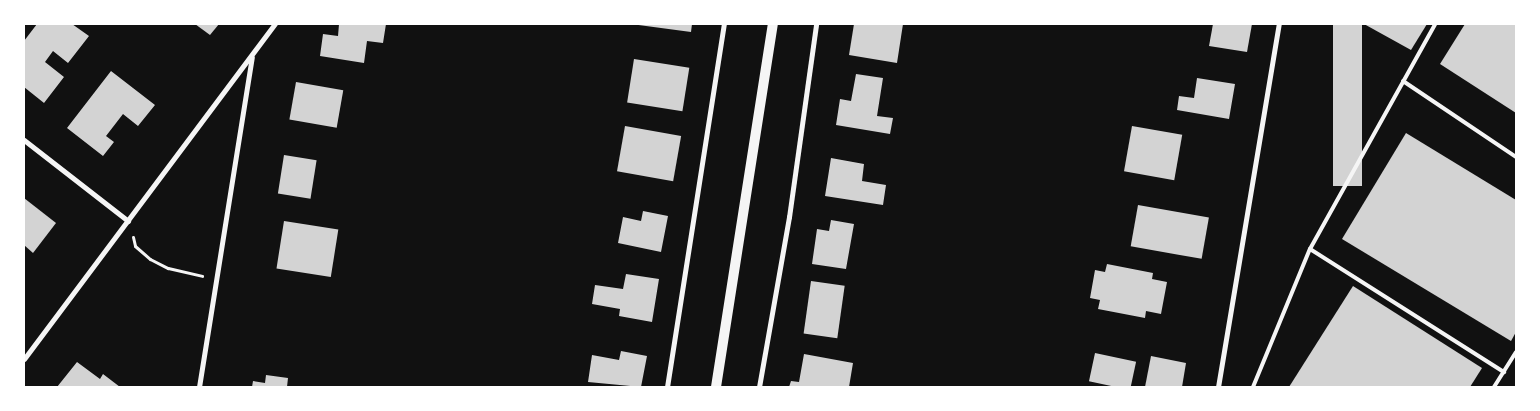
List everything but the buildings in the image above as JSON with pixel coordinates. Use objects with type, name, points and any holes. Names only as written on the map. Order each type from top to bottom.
[{"type":"main road","points":[[716,387],[773,24]]},
{"type":"street","points":[[24,359],[275,24]]},
{"type":"street","points":[[667,387],[724,24]]},
{"type":"street","points":[[759,387],[789,217],[816,24]]},
{"type":"street","points":[[1218,387],[1279,24]]},
{"type":"street","points":[[199,387],[252,55]]},
{"type":"street","points":[[24,140],[128,221]]},
{"type":"lane","points":[[1252,387],[1310,250],[1436,24]]},
{"type":"lane","points":[[1403,81],[1516,157]]},
{"type":"lane","points":[[1310,250],[1504,372]]},
{"type":"lane","points":[[1494,387],[1516,352]]},
{"type":"path","points":[[135,246],[168,268],[194,275]]}]
